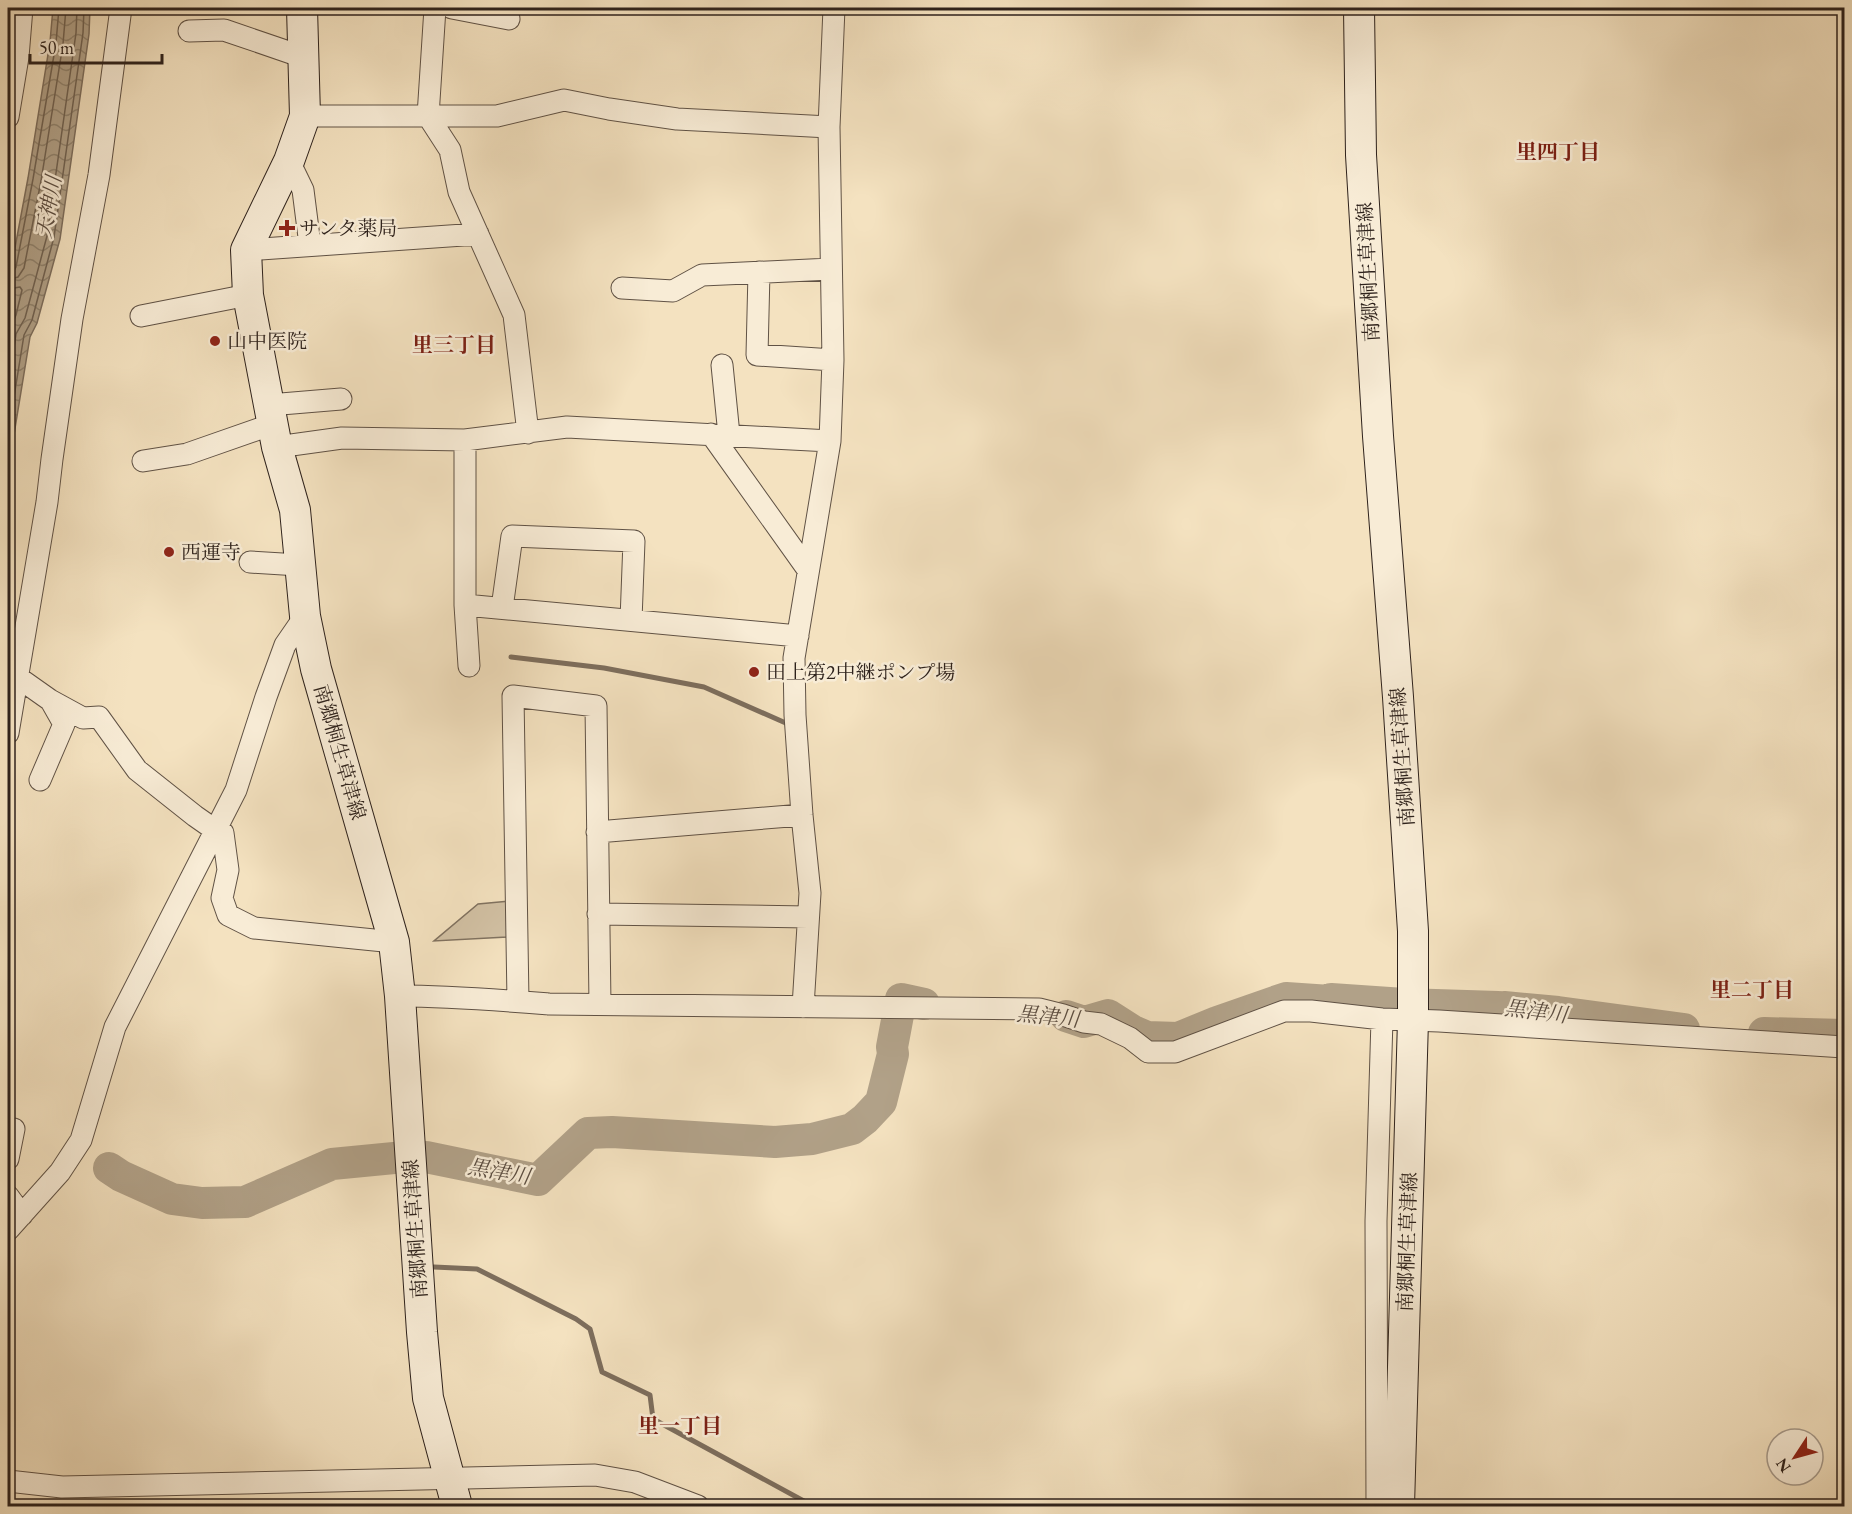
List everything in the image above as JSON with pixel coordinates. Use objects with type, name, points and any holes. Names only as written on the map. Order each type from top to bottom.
[{"type":"main road","name":"南郷桐生草津線","points":[[302,8],[305,116],[290,161],[246,250],[248,295],[273,425],[295,510],[305,616],[316,669],[394,942],[400,996],[428,1398],[457,1506]]},
{"type":"main road","name":"南郷桐生草津線","points":[[1359,8],[1361,155],[1378,436],[1413,931],[1413,1020],[1399,1506]]},
{"type":"street","points":[[8,117],[18,57],[22,8]]},
{"type":"street","points":[[8,733],[47,502],[72,319],[99,175],[122,8]]},
{"type":"street","points":[[435,8],[428,116],[450,150],[459,192],[514,315],[528,433]]},
{"type":"street","points":[[452,8],[509,19]]},
{"type":"street","points":[[803,1007],[810,893],[795,715],[794,658],[830,441],[833,360],[829,126],[834,8]]},
{"type":"street","points":[[189,31],[224,30],[303,57]]},
{"type":"street","points":[[305,116],[498,117],[564,100],[677,119],[829,126]]},
{"type":"street","points":[[290,161],[303,190],[310,245]]},
{"type":"street","points":[[246,250],[478,234]]},
{"type":"street","points":[[622,288],[673,291],[702,275],[831,269]]},
{"type":"street","points":[[759,272],[757,355],[833,360]]},
{"type":"street","points":[[141,316],[248,295]]},
{"type":"street","points":[[722,365],[720,435],[808,570]]},
{"type":"street","points":[[143,461],[187,454],[341,399]]},
{"type":"street","points":[[273,425],[342,438],[465,440],[567,427],[830,441]]},
{"type":"street","points":[[465,440],[465,605],[469,666]]},
{"type":"street","points":[[502,608],[512,536],[634,541],[631,620]]},
{"type":"street","points":[[250,562],[299,565]]},
{"type":"street","points":[[465,605],[798,636]]},
{"type":"street","points":[[15,1223],[60,1172],[81,1140],[115,1027],[236,790],[285,645],[305,616]]},
{"type":"street","points":[[16,676],[50,700],[83,718],[99,717],[137,770],[215,830],[223,833],[228,870],[222,898],[228,915],[254,928],[394,942]]},
{"type":"street","points":[[518,1001],[513,696],[596,706],[600,1004]]},
{"type":"street","points":[[40,780],[64,724],[50,700]]},
{"type":"street","points":[[597,832],[802,815]]},
{"type":"street","points":[[598,914],[808,917]]},
{"type":"street","points":[[400,996],[450,996],[486,1000],[600,1004],[1039,1010],[1101,1024],[1130,1038],[1148,1052],[1175,1052],[1284,1011],[1845,1047]]},
{"type":"street","points":[[1377,1506],[1376,1221],[1382,1019]]},
{"type":"street","points":[[8,1159],[14,1129]]},
{"type":"street","points":[[8,1196],[15,1223]]},
{"type":"street","points":[[8,1481],[62,1487],[595,1475],[635,1482],[698,1506]]},
{"type":"shaded area","points":[[510,901],[507,937],[434,941],[478,904]]},
{"type":"water","name":"天神川","points":[[53,8],[90,8],[89,34],[60,239],[37,323],[30,337],[8,471],[8,285],[28,178],[50,42]]},
{"type":"waterway","points":[[511,657],[604,668],[704,687],[788,724]]},
{"type":"waterway","name":"黒津川","points":[[1066,1016],[1084,1022],[1108,1015],[1147,1037],[1178,1038],[1286,998],[1503,1009],[1504,1007],[1684,1029]]},
{"type":"waterway","name":"黒津川","points":[[426,1157],[538,1180],[588,1133],[612,1132],[775,1142],[812,1139],[852,1129],[881,1102],[893,1054],[892,1047],[901,999],[924,1004]]},
{"type":"waterway","name":"黒津川","points":[[1764,1033],[1844,1035]]},
{"type":"waterway","name":"黒津川","points":[[109,1168],[121,1176],[172,1199],[202,1203],[245,1202],[332,1164],[394,1158]]},
{"type":"waterway","points":[[434,1267],[477,1269],[576,1319],[590,1329],[602,1372],[650,1395],[653,1419],[813,1506]]},
{"type":"place","name":"サンタ薬局","points":[[287,228]]},
{"type":"place","name":"山中医院","points":[[215,341]]},
{"type":"place","name":"西運寺","points":[[169,552]]},
{"type":"place","name":"田上第2中継ポンプ場","points":[[754,672]]},
{"type":"district","name":"里四丁目","points":[[1558,151]]},
{"type":"district","name":"里三丁目","points":[[454,344]]},
{"type":"district","name":"里二丁目","points":[[1752,989]]},
{"type":"district","name":"里一丁目","points":[[680,1425]]}]
